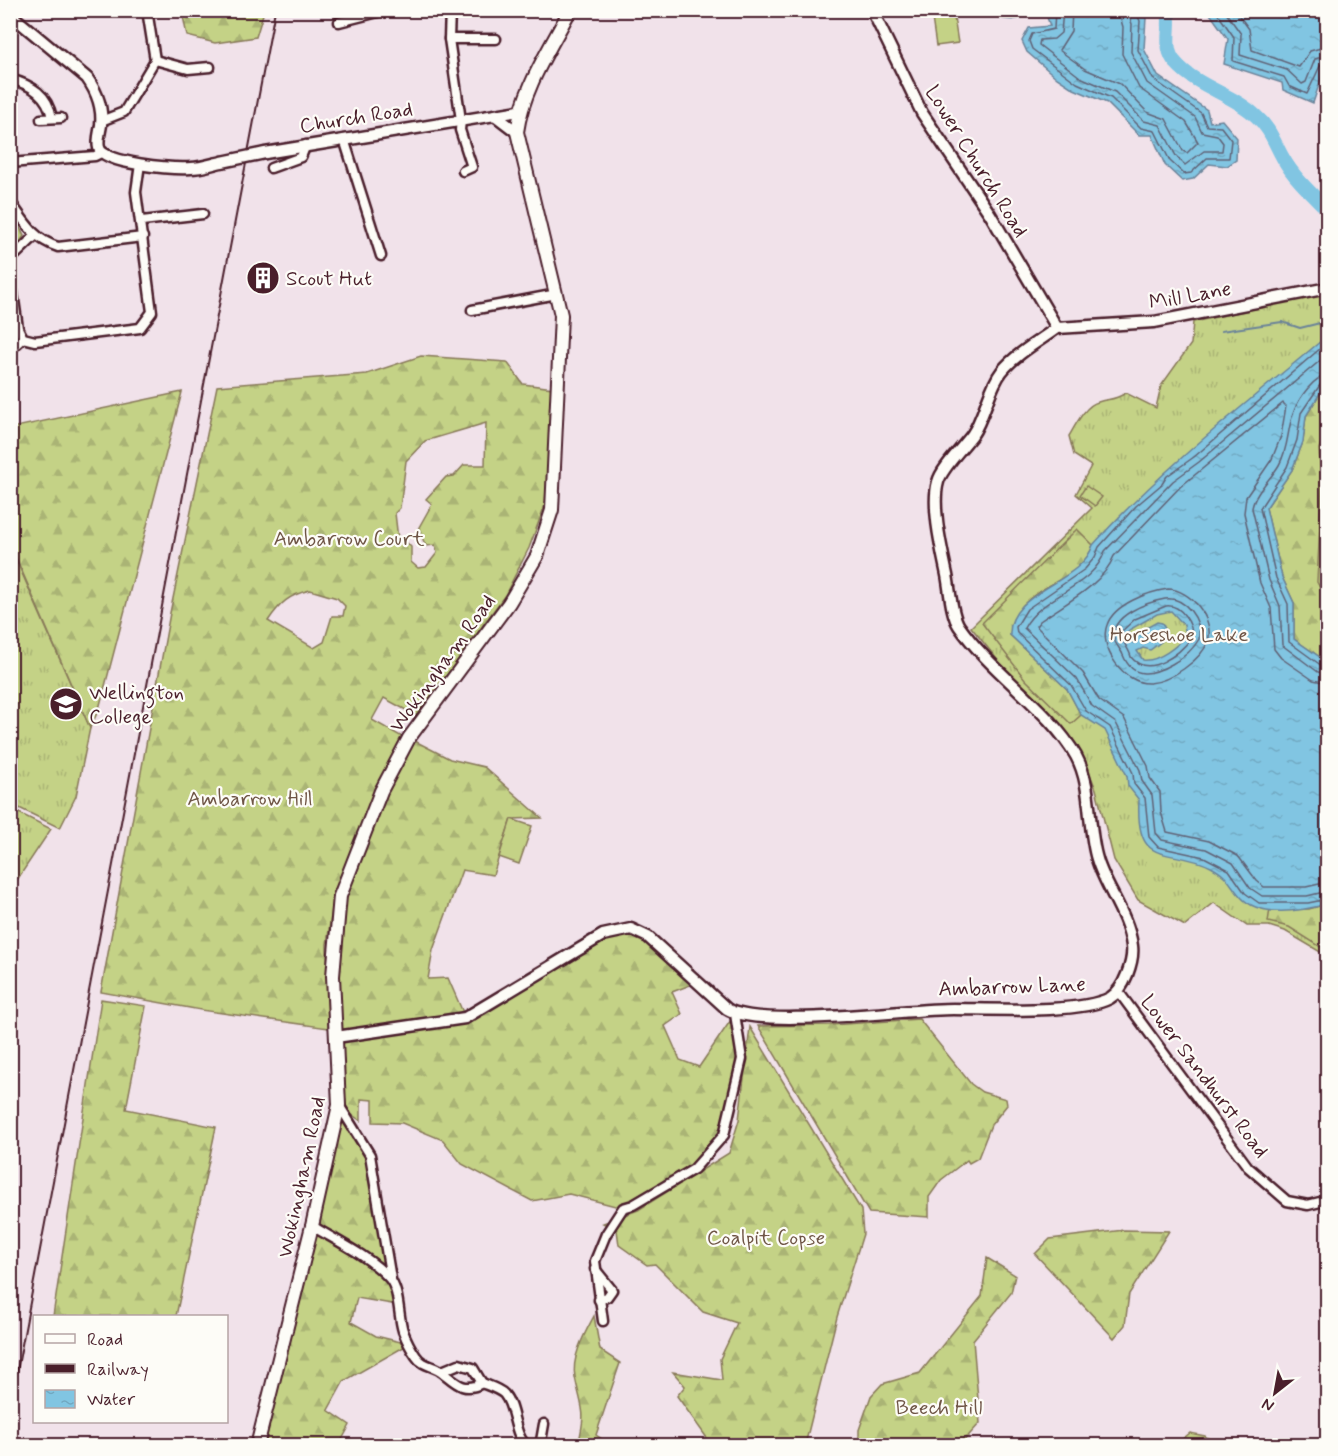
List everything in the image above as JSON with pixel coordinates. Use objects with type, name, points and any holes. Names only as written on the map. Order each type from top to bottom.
[{"type":"main road","name":"Wokingham Road","points":[[257,1446],[312,1226],[339,1106],[334,944],[340,896],[381,792],[415,728],[509,603],[537,556],[552,510],[560,334],[557,294],[516,132],[519,111],[570,10]]},
{"type":"street","points":[[101,121],[124,112],[154,60],[147,10]]},
{"type":"street","points":[[339,22],[386,10]]},
{"type":"street","points":[[450,10],[449,39],[461,120],[460,130],[472,167],[463,171]]},
{"type":"street","name":"Lower Church Road","points":[[872,10],[922,113],[990,214],[1057,328]]},
{"type":"street","points":[[10,14],[87,78],[95,90],[101,121],[98,145],[101,153],[95,156],[10,163]]},
{"type":"street","points":[[449,39],[496,39]]},
{"type":"street","points":[[154,60],[188,69],[210,67]]},
{"type":"street","points":[[10,79],[28,84],[41,94],[57,118],[41,119]]},
{"type":"street","name":"Church Road","points":[[101,153],[108,157],[140,164],[191,168],[306,145],[519,111]]},
{"type":"street","points":[[496,116],[516,132]]},
{"type":"street","points":[[344,139],[381,256]]},
{"type":"street","points":[[271,168],[301,157],[306,145]]},
{"type":"street","points":[[10,272],[18,328],[23,338],[35,341],[140,328],[152,312],[142,221],[136,192],[140,164]]},
{"type":"street","points":[[10,201],[34,236],[44,243],[58,247],[143,237]]},
{"type":"street","points":[[142,221],[204,214]]},
{"type":"street","points":[[10,264],[13,256],[34,236]]},
{"type":"street","name":"Mill Lane","points":[[1057,328],[1154,322],[1328,288]]},
{"type":"street","points":[[472,310],[557,294]]},
{"type":"street","points":[[1057,328],[1002,372],[974,431],[938,481],[937,509],[943,558],[957,624],[994,669],[1059,732],[1077,758],[1086,788],[1097,860],[1117,898],[1132,947],[1127,970],[1118,992]]},
{"type":"street","points":[[10,350],[23,338]]},
{"type":"street","points":[[336,1037],[465,1018],[603,935],[631,929],[648,937],[735,1014],[741,1059],[724,1135],[694,1169],[633,1205],[623,1208],[606,1234],[595,1261],[598,1300],[603,1321]]},
{"type":"street","name":"Ambarrow Lane","points":[[735,1014],[818,1016],[926,1009],[1034,1009],[1095,1003],[1112,997],[1118,992]]},
{"type":"street","name":"Lower Sandhurst Road","points":[[1118,992],[1248,1167],[1287,1201],[1308,1206],[1328,1200]]},
{"type":"street","points":[[339,1106],[370,1155],[391,1279],[403,1332],[416,1357],[424,1365],[442,1371],[452,1382],[463,1387],[475,1387],[482,1383]]},
{"type":"street","points":[[312,1226],[365,1259],[391,1279]]},
{"type":"street","points":[[595,1269],[612,1290],[607,1297],[598,1300]]},
{"type":"street","points":[[442,1371],[459,1364],[473,1368],[482,1383],[503,1393],[514,1412],[522,1442],[527,1446]]},
{"type":"street","points":[[536,1446],[541,1441],[544,1424]]},
{"type":"green space","points":[[182,10],[264,11],[256,37],[215,43],[187,36]]},
{"type":"green space","points":[[931,11],[953,11],[958,43],[936,46]]},
{"type":"green space","points":[[18,224],[24,236],[16,248],[11,243],[11,227]]},
{"type":"green space","name":"Horseshoe Lake","points":[[1327,293],[1327,956],[1285,931],[1269,926],[1247,926],[1214,903],[1185,926],[1138,900],[1114,860],[1096,789],[1082,755],[1062,728],[1000,663],[971,627],[1092,508],[1076,494],[1091,466],[1074,455],[1069,436],[1089,407],[1126,393],[1156,408],[1161,386],[1191,344],[1193,322]]},
{"type":"green space","points":[[421,356],[507,362],[523,384],[553,388],[545,505],[529,548],[505,595],[417,716],[384,698],[372,720],[402,737],[407,734],[375,788],[334,894],[327,944],[328,1028],[201,1010],[101,992],[170,613],[217,386],[367,374]],"holes":[[[486,423],[485,465],[464,465],[454,476],[446,477],[426,499],[432,504],[418,529],[426,546],[435,545],[437,553],[426,567],[418,568],[411,562],[411,547],[404,540],[398,539],[395,513],[400,508],[406,461],[425,441]],[[310,590],[337,598],[345,606],[343,616],[332,616],[324,642],[314,648],[268,621],[286,601],[296,594]]]},
{"type":"green space","points":[[1327,382],[1327,426],[1319,449],[1322,486],[1317,582],[1327,601],[1327,662],[1294,639],[1294,603],[1282,577],[1266,508],[1292,470],[1303,442],[1306,416]]},
{"type":"green space","points":[[182,392],[99,709],[90,728],[11,546],[11,428]]},
{"type":"green space","points":[[1086,486],[1102,497],[1095,506],[1080,495]]},
{"type":"green space","points":[[1077,529],[1093,545],[1088,556],[1072,572],[1041,590],[1023,605],[1010,635],[1067,689],[1081,715],[1071,724],[1025,679],[982,623]]},
{"type":"green space","points":[[10,546],[90,728],[76,796],[60,828],[11,804]]},
{"type":"green space","points":[[409,738],[450,759],[484,767],[542,818],[511,819],[493,875],[462,870],[433,950],[428,979],[448,978],[465,1017],[603,935],[631,929],[698,982],[672,992],[682,1014],[665,1026],[680,1060],[699,1067],[735,1014],[742,1059],[724,1135],[694,1169],[623,1208],[569,1194],[532,1201],[462,1164],[443,1140],[402,1123],[373,1122],[373,1100],[361,1099],[361,1121],[341,1107],[370,1155],[398,1305],[357,1298],[351,1322],[376,1336],[409,1344],[344,1381],[328,1410],[350,1425],[339,1445],[257,1446],[339,1105],[336,1037],[340,896]]},
{"type":"green space","points":[[11,809],[51,829],[11,889]]},
{"type":"green space","points":[[511,819],[532,826],[519,864],[499,857]]},
{"type":"green space","points":[[1327,904],[1327,951],[1289,927],[1268,922],[1270,909],[1309,909]]},
{"type":"green space","points":[[101,999],[146,1006],[126,1109],[216,1127],[176,1315],[53,1315]]},
{"type":"green space","points":[[919,1019],[971,1084],[982,1092],[1006,1099],[1007,1105],[991,1125],[978,1158],[969,1163],[967,1160],[941,1180],[929,1197],[929,1217],[869,1213],[758,1026],[830,1025]]},
{"type":"green space","name":"Coalpit Copse","points":[[750,1027],[861,1210],[863,1234],[837,1317],[805,1445],[712,1445],[677,1396],[685,1386],[673,1372],[722,1380],[720,1359],[737,1323],[703,1312],[655,1264],[647,1265],[619,1245],[617,1230],[603,1223],[638,1210],[729,1153],[739,1120]]},
{"type":"green space","points":[[1124,1230],[1169,1231],[1129,1294],[1125,1325],[1114,1338],[1035,1254],[1050,1239]]},
{"type":"green space","name":"Beech Hill","points":[[987,1258],[1015,1275],[1011,1293],[973,1340],[980,1423],[960,1445],[859,1445],[859,1430],[871,1396],[882,1384],[920,1373],[982,1296]]},
{"type":"green space","points":[[594,1316],[600,1350],[620,1363],[596,1435],[611,1445],[578,1445],[583,1417],[574,1369],[580,1345]]},
{"type":"green space","points":[[1190,1433],[1205,1436],[1217,1445],[1175,1445]]},
{"type":"water","points":[[988,10],[1030,11],[1021,18],[1011,20],[989,14]]},
{"type":"water","points":[[1050,11],[1138,11],[1146,18],[1144,49],[1158,76],[1207,110],[1210,122],[1222,120],[1237,138],[1236,160],[1227,166],[1209,164],[1193,179],[1182,181],[1165,165],[1152,135],[1139,135],[1107,103],[1074,89],[1057,78],[1027,52],[1022,41],[1029,28],[1050,26],[1047,17]]},
{"type":"water","points":[[1208,11],[1327,11],[1327,61],[1313,103],[1283,90],[1282,83],[1224,64],[1228,39]]},
{"type":"water","name":"Horseshoe Lake","points":[[1327,340],[1327,382],[1306,416],[1303,442],[1292,470],[1266,508],[1282,577],[1294,603],[1294,639],[1327,662],[1327,904],[1293,911],[1281,911],[1258,908],[1248,903],[1225,877],[1211,867],[1158,852],[1149,847],[1143,837],[1139,822],[1139,800],[1128,786],[1127,776],[1105,730],[1081,715],[1067,689],[1010,635],[1013,620],[1020,608],[1032,597],[1075,569],[1119,517],[1174,464],[1321,341]],"holes":[[[1171,611],[1184,625],[1186,635],[1178,644],[1161,656],[1149,660],[1143,660],[1137,651],[1143,648],[1150,650],[1164,639],[1166,632],[1162,623],[1157,622],[1139,632],[1133,643],[1127,636],[1129,630],[1157,614]]]},
{"type":"waterway","points":[[1168,10],[1168,45],[1176,63],[1194,78],[1247,108],[1261,121],[1292,172],[1328,210]]},
{"type":"waterway","points":[[1221,331],[1282,322],[1300,328],[1328,321]]},
{"type":"railway","points":[[10,1408],[275,10]]},
{"type":"place","name":"Scout Hut","points":[[263,278]]},
{"type":"place","name":"Wellington College","points":[[66,704]]},
{"type":"park label","name":"Ambarrow Court","points":[[349,538]]},
{"type":"park label","name":"Ambarrow Hill","points":[[250,798]]}]
